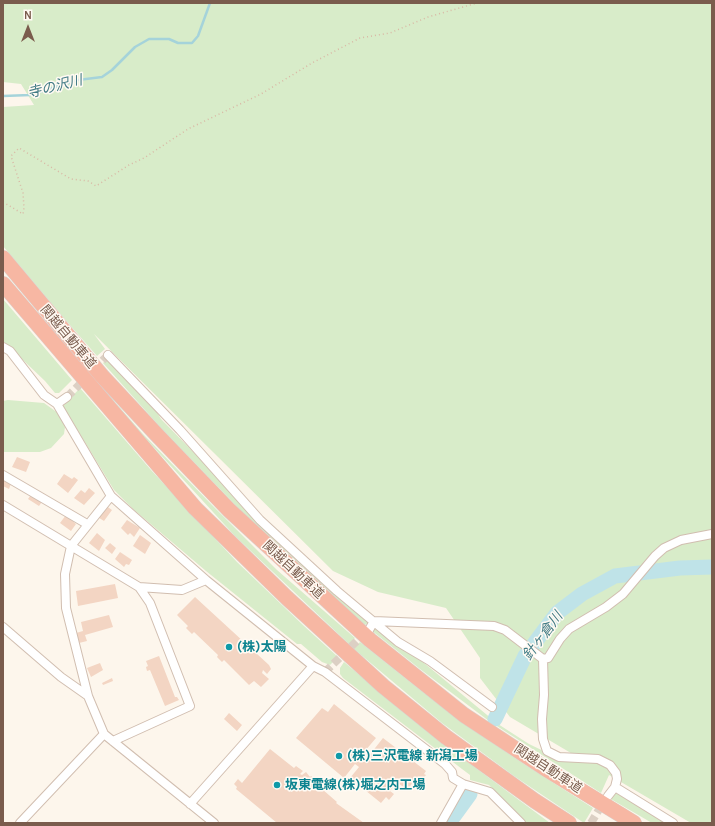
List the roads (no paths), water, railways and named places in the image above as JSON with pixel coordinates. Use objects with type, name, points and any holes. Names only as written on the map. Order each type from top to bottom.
[{"type":"highway","name":"関越自動車道","points":[[3,258],[102,376],[157,435],[230,510],[364,635],[464,715],[559,777],[634,823]]},
{"type":"highway","name":"関越自動車道","points":[[3,284],[195,508],[287,598],[384,686],[446,737],[535,801],[569,823]]},
{"type":"street","points":[[3,347],[10,351],[44,395],[57,404],[112,496],[206,580],[313,666],[325,672],[445,764],[452,772],[453,778],[463,784],[490,792],[521,823]]},
{"type":"street","points":[[108,355],[180,430],[260,520],[337,591],[398,642],[430,661],[492,707]]},
{"type":"street","points":[[57,404],[67,397]]},
{"type":"street","points":[[3,475],[86,524]]},
{"type":"street","points":[[112,496],[86,524],[70,546],[65,574],[66,608],[88,696],[104,734],[214,823]]},
{"type":"street","points":[[3,505],[139,587],[150,603],[190,706],[113,741]]},
{"type":"street","points":[[543,659],[548,658],[560,639],[569,629],[606,607],[623,594],[655,556],[664,548],[681,540],[712,534]]},
{"type":"street","points":[[139,587],[182,590],[206,580]]},
{"type":"street","points":[[368,630],[374,621]]},
{"type":"street","points":[[374,621],[494,626],[505,630],[543,659]]},
{"type":"street","points":[[3,627],[61,677],[88,696]]},
{"type":"street","points":[[543,659],[544,695],[542,739],[547,752],[559,757],[598,759],[610,765],[616,773],[615,787],[608,796]]},
{"type":"street","points":[[190,804],[313,666]]},
{"type":"street","points":[[20,823],[104,734]]},
{"type":"street","points":[[441,823],[463,784]]},
{"type":"street","points":[[615,787],[673,823]]},
{"type":"waterway","name":"寺の沢川","points":[[3,96],[30,95],[78,80],[102,77],[112,70],[135,47],[149,39],[169,39],[178,43],[192,43],[198,36],[210,3]]},
{"type":"waterway","name":"針ヶ倉川","points":[[495,719],[525,656],[557,613],[582,594],[615,576],[680,568],[712,567]]},
{"type":"waterway","name":"針ヶ倉川","points":[[449,823],[470,794]]},
{"type":"tunnel","points":[[94,369],[108,355]]},
{"type":"tunnel","points":[[67,397],[86,378]]},
{"type":"tunnel","points":[[325,672],[366,632]]},
{"type":"tunnel","points":[[591,823],[604,801]]},
{"type":"place","name":"(株)太陽","points":[[229,647]]},
{"type":"place","name":"(株)三沢電線 新潟工場","points":[[339,756]]},
{"type":"place","name":"坂東電線(株)堀之内工場","points":[[277,785]]}]
